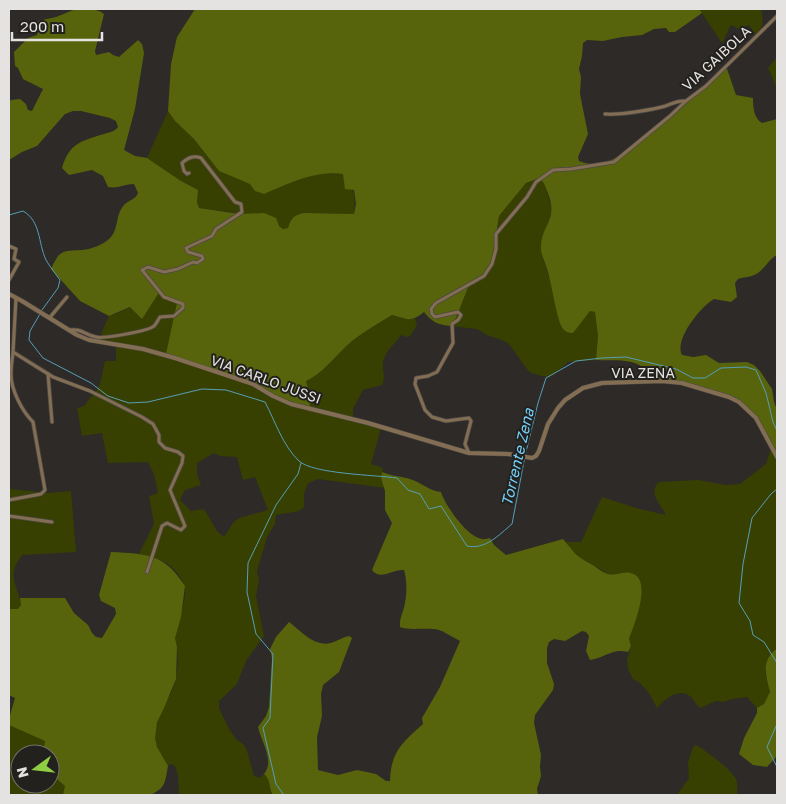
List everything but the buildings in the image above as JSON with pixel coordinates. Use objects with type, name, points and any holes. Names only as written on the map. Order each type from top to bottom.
[{"type":"street","name":"VIA GAIBOLA","points":[[605,114],[631,113],[663,107],[678,100],[686,100],[706,86],[777,16]]},
{"type":"street","points":[[469,452],[465,444],[471,421],[469,418],[446,421],[432,417],[424,410],[415,384],[416,378],[437,372],[453,343],[452,324],[458,320],[460,315],[458,312],[436,317],[432,314],[431,308],[436,303],[484,276],[492,264],[496,249],[496,234],[524,201],[536,182],[552,170],[614,162],[670,116],[686,100]]},
{"type":"street","points":[[69,330],[77,328],[96,337],[108,337],[148,330],[155,326],[160,317],[174,316],[183,308],[183,304],[164,296],[142,270],[148,268],[164,272],[178,269],[193,262],[197,263],[203,259],[202,256],[188,252],[186,248],[212,236],[216,229],[242,212],[240,204],[236,202],[201,158],[196,156],[188,158],[182,163],[184,171],[187,174],[189,173]]},
{"type":"street","points":[[9,246],[16,249],[14,258],[20,262],[11,272],[9,280]]},
{"type":"street","name":"VIA CARLO JUSSI","points":[[9,294],[89,340],[104,344],[138,347],[174,358],[253,384],[291,404],[368,423],[469,452],[517,456]]},
{"type":"street","points":[[48,316],[67,296]]},
{"type":"street","points":[[9,500],[41,494],[44,490],[33,422],[28,417],[17,395],[12,380],[16,298]]},
{"type":"street","points":[[13,352],[48,374],[90,391],[142,417],[153,424],[159,435],[159,442],[165,448],[178,452],[182,456],[182,462],[170,490],[185,526],[181,530],[167,524],[162,526],[148,572]]},
{"type":"street","points":[[48,374],[52,422]]},
{"type":"street","name":"VIA ZENA","points":[[517,456],[525,458],[536,456],[548,424],[558,408],[565,400],[583,388],[602,383],[662,382],[692,385],[739,402],[756,418],[777,456]]},
{"type":"street","points":[[9,516],[52,522]]},
{"type":"green space","points":[[76,9],[94,10],[104,14],[95,51],[96,55],[109,52],[119,57],[138,40],[142,44],[144,53],[135,109],[124,150],[135,156],[147,158],[198,190],[197,203],[199,208],[240,214],[264,213],[276,218],[279,226],[283,229],[288,228],[295,216],[304,213],[354,214],[356,204],[354,190],[345,189],[343,174],[333,173],[303,178],[264,194],[255,191],[250,184],[219,171],[194,139],[175,121],[168,111],[171,64],[177,37],[195,9],[699,9],[702,13],[675,32],[669,32],[666,28],[654,29],[642,35],[603,41],[587,40],[583,43],[579,69],[581,77],[580,94],[588,134],[578,157],[579,161],[595,164],[610,161],[620,155],[695,94],[726,66],[736,95],[753,98],[754,112],[759,121],[762,123],[777,119],[777,255],[761,271],[738,279],[735,283],[737,297],[731,302],[714,299],[708,303],[690,324],[682,341],[681,349],[682,355],[693,357],[706,355],[719,363],[747,362],[754,365],[760,371],[772,389],[777,410],[777,459],[757,421],[740,402],[677,383],[654,380],[642,367],[629,361],[596,360],[598,336],[595,312],[590,311],[573,333],[563,329],[558,317],[549,275],[541,250],[543,234],[551,216],[551,209],[546,187],[539,178],[526,183],[499,216],[492,261],[487,271],[469,285],[451,326],[436,322],[424,312],[412,319],[392,315],[356,338],[326,367],[306,381],[311,399],[309,409],[166,354],[177,303],[158,294],[142,319],[130,307],[109,316],[80,301],[51,269],[59,255],[64,252],[90,249],[101,245],[107,240],[115,230],[121,209],[138,193],[134,184],[108,187],[103,176],[92,170],[69,175],[62,168],[72,149],[88,139],[112,132],[118,127],[116,121],[81,111],[73,111],[65,114],[37,146],[9,160],[9,102],[20,99],[26,104],[28,110],[32,111],[43,89],[23,79],[18,68],[15,66],[14,52],[28,38],[37,35],[38,21],[56,17]]},
{"type":"green space","points":[[699,9],[761,9],[762,26],[755,34],[749,25],[739,29],[731,25],[722,43]]},
{"type":"green space","points":[[777,57],[777,88],[768,68]]},
{"type":"green space","points":[[168,111],[175,121],[194,139],[219,171],[251,184],[283,186],[304,177],[325,173],[344,174],[354,193],[354,214],[304,213],[295,216],[288,228],[283,229],[279,226],[232,212],[198,208],[198,190],[147,158]]},
{"type":"green space","points":[[539,178],[544,181],[552,210],[542,244],[543,259],[551,282],[559,318],[582,320],[590,311],[595,312],[598,336],[596,360],[568,362],[548,377],[531,373],[509,344],[504,341],[477,329],[451,326],[469,285],[495,241],[499,216],[526,183]]},
{"type":"green space","points":[[158,294],[177,303],[174,321],[246,383],[310,407],[310,395],[306,381],[326,367],[356,338],[392,315],[405,319],[415,319],[417,325],[411,335],[406,337],[401,335],[386,354],[383,362],[384,380],[382,385],[363,390],[353,409],[353,419],[381,428],[371,464],[383,468],[381,478],[385,488],[318,479],[308,483],[304,494],[304,507],[299,511],[276,515],[275,524],[267,537],[257,571],[259,580],[256,596],[264,636],[246,661],[237,684],[219,701],[219,708],[229,729],[236,739],[244,745],[254,776],[260,778],[264,774],[273,795],[179,794],[176,769],[174,765],[170,764],[168,766],[157,745],[155,730],[157,722],[174,686],[177,674],[178,655],[175,636],[183,605],[185,588],[178,574],[167,564],[154,557],[139,554],[154,524],[149,496],[158,493],[154,474],[148,462],[108,463],[102,433],[82,436],[77,408],[85,406],[95,393],[105,361],[116,361],[116,345],[98,341],[109,316]],"holes":[[[214,453],[220,456],[237,457],[243,480],[255,477],[268,510],[239,518],[233,523],[224,537],[217,531],[204,509],[191,511],[180,500],[185,490],[201,485],[197,474],[197,463]]]},
{"type":"green space","points":[[771,448],[777,459],[777,650],[775,650],[765,672],[770,693],[769,697],[763,705],[757,708],[747,697],[724,702],[716,701],[700,708],[690,696],[681,693],[667,698],[657,708],[649,693],[640,683],[633,679],[628,669],[627,660],[631,646],[629,639],[639,608],[625,572],[611,574],[605,572],[577,556],[566,542],[581,542],[602,497],[666,515],[656,498],[654,490],[659,482],[698,480],[726,485],[740,484],[766,464]]},
{"type":"green space","points":[[382,472],[410,479],[441,492],[447,505],[463,527],[476,537],[490,538],[494,545],[506,555],[563,539],[578,556],[603,572],[608,574],[630,573],[637,576],[641,583],[642,592],[638,613],[629,639],[631,646],[628,652],[617,651],[590,660],[586,651],[589,636],[586,632],[582,631],[565,641],[554,639],[549,642],[547,663],[554,684],[553,690],[535,715],[534,723],[541,755],[541,776],[537,789],[538,795],[273,795],[264,774],[267,769],[268,757],[258,727],[266,716],[269,707],[272,658],[270,649],[276,637],[289,622],[319,643],[331,643],[349,636],[352,638],[339,672],[323,685],[321,694],[322,716],[317,737],[318,770],[338,775],[357,770],[376,774],[386,781],[390,781],[393,762],[399,748],[423,724],[422,718],[440,687],[460,641],[439,630],[400,627],[406,595],[404,570],[383,575],[372,570],[392,523],[385,510]]},
{"type":"green space","points":[[10,489],[48,493],[71,491],[76,552],[22,555],[17,563],[14,574],[21,605],[18,610],[9,609]]},
{"type":"green space","points":[[111,552],[154,557],[170,567],[185,586],[181,617],[175,638],[177,647],[176,679],[157,722],[155,738],[157,747],[168,766],[164,784],[159,790],[150,795],[63,795],[65,786],[60,782],[60,744],[45,744],[45,741],[9,725],[15,698],[9,695],[9,609],[18,609],[21,605],[20,598],[65,598],[74,613],[88,625],[92,633],[96,637],[102,638],[116,614],[115,608],[101,601],[99,595]]},
{"type":"green space","points":[[775,650],[777,650],[777,756],[767,767],[753,765],[739,754],[744,738],[757,713],[757,708],[764,704],[770,692],[766,675],[766,664]]},
{"type":"green space","points":[[9,724],[46,741],[45,744],[10,744],[10,794],[60,794],[60,781],[66,786],[63,795],[9,795]]},
{"type":"green space","points":[[696,745],[729,770],[737,781],[737,795],[677,795],[689,778],[688,763],[693,747]]},
{"type":"waterway","name":"Torrente Zena","points":[[9,215],[23,211],[33,220],[46,260],[60,280],[58,288],[42,310]]},
{"type":"waterway","name":"Torrente Zena","points":[[40,314],[30,331],[29,340],[43,358],[91,383],[108,396],[129,403],[148,402],[202,389],[226,390],[265,402],[284,441],[299,461],[317,469],[397,478],[408,490],[420,494],[429,509],[441,506],[467,546],[474,547],[486,544],[512,524],[525,456],[546,378],[576,361],[626,357],[676,369],[693,378],[705,378],[721,368],[746,367],[756,370],[766,393],[777,431]]},
{"type":"waterway","points":[[284,795],[276,784],[263,728],[270,718],[273,654],[256,634],[247,592],[248,563],[276,505],[298,474],[301,463]]},
{"type":"waterway","points":[[777,489],[752,518],[743,564],[739,603],[750,621],[753,635],[764,642],[777,663]]},
{"type":"waterway","points":[[777,724],[767,747],[777,767]]}]
